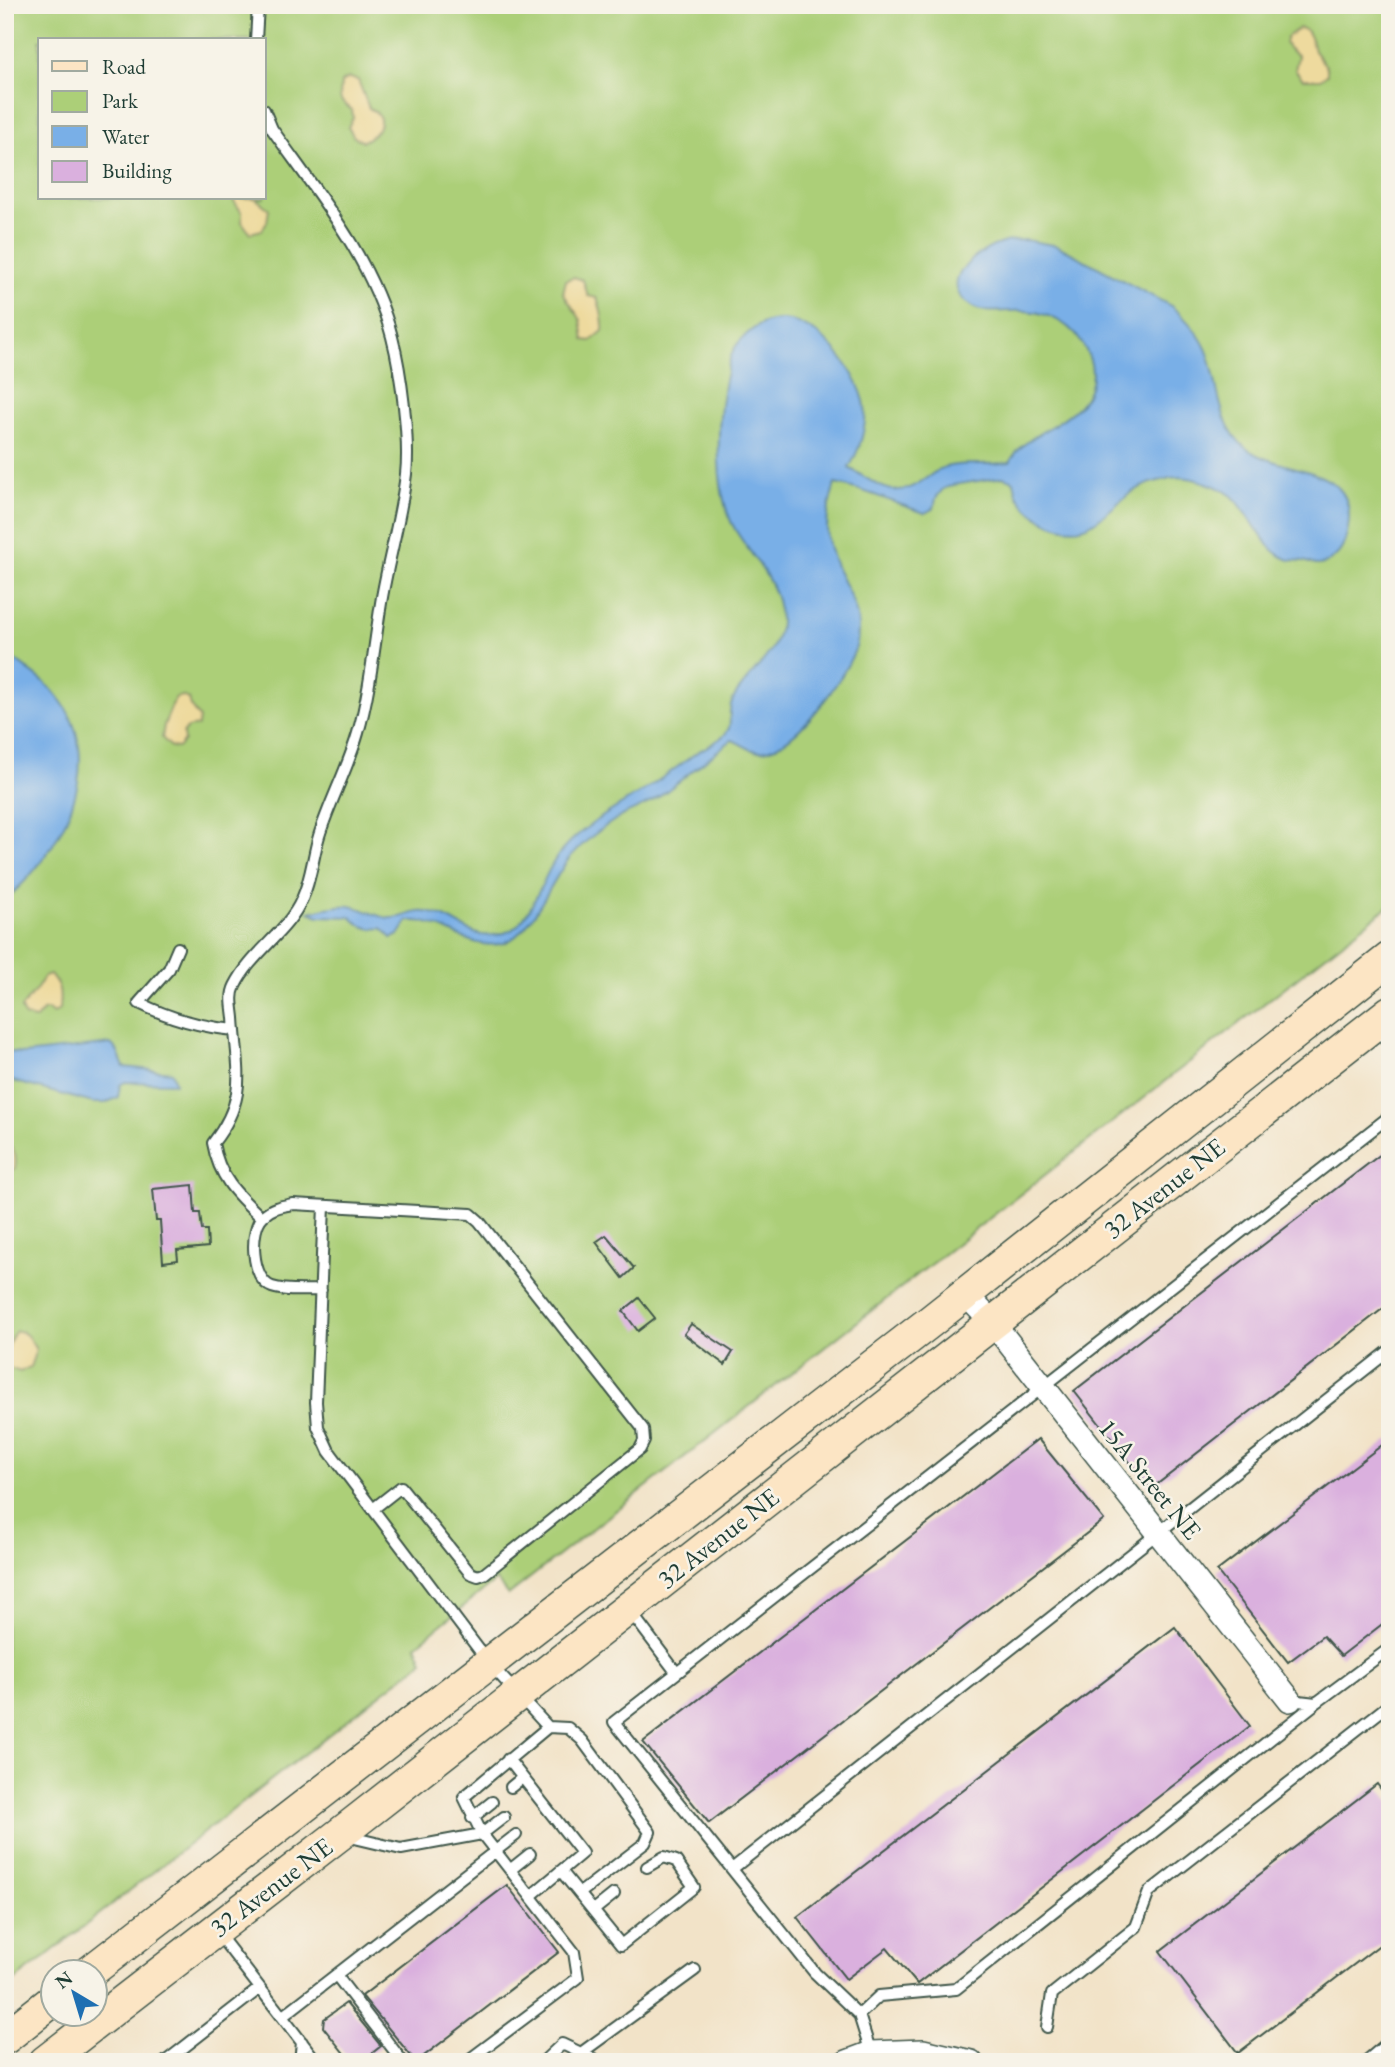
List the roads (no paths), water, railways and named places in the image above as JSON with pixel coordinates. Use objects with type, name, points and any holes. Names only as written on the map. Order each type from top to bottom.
[{"type":"main road","name":"32 Avenue NE","points":[[108,1958],[965,1294],[1390,958]]},
{"type":"main road","name":"32 Avenue NE","points":[[47,2061],[993,1323],[1384,1027]]},
{"type":"main road","points":[[5,2038],[38,2012]]},
{"type":"street","name":"15A Street NE","points":[[965,1294],[993,1323],[1290,1700]]},
{"type":"street","points":[[847,2062],[870,2053],[923,2051],[971,2062]]},
{"type":"lane","points":[[256,38],[258,5]]},
{"type":"lane","points":[[261,1217],[232,1189],[216,1163],[213,1143],[224,1129],[238,1094],[233,988],[241,975],[293,916],[303,897],[320,834],[358,733],[406,471],[399,373],[392,337],[374,288],[343,229],[272,129],[266,115]]},
{"type":"lane","points":[[178,948],[169,969],[139,1003],[165,1016],[234,1030]]},
{"type":"lane","points":[[870,2053],[859,2015],[814,1973],[614,1721],[1390,1116]]},
{"type":"lane","points":[[321,1290],[271,1287],[261,1280],[256,1271],[255,1258],[256,1230],[261,1217],[276,1207],[293,1204],[471,1214],[643,1429],[644,1441],[640,1450],[484,1574],[478,1576],[470,1573],[401,1487],[373,1509]]},
{"type":"lane","points":[[324,1206],[316,1402],[318,1427],[328,1451],[489,1662],[548,1727]]},
{"type":"lane","points":[[732,1869],[1390,1350]]},
{"type":"lane","points":[[628,1608],[676,1672]]},
{"type":"lane","points":[[859,2015],[879,1996],[956,1989],[1390,1647]]},
{"type":"lane","points":[[1290,1700],[1316,1703]]},
{"type":"lane","points":[[1047,2028],[1052,1994],[1136,1927],[1149,1892],[1390,1704]]},
{"type":"lane","points":[[466,2062],[578,1978],[574,1952],[482,1834],[464,1797],[548,1727],[568,1728],[582,1740],[650,1832],[645,1843],[580,1894]]},
{"type":"lane","points":[[508,1759],[582,1853],[531,1895]]},
{"type":"lane","points":[[511,1787],[522,1778]]},
{"type":"lane","points":[[523,1801],[533,1792]]},
{"type":"lane","points":[[472,1818],[492,1802]]},
{"type":"lane","points":[[537,1818],[548,1810]]},
{"type":"lane","points":[[340,1834],[401,1849],[482,1834],[504,1816]]},
{"type":"lane","points":[[551,1837],[562,1828]]},
{"type":"lane","points":[[282,2017],[516,1835]]},
{"type":"lane","points":[[510,1870],[530,1854]]},
{"type":"lane","points":[[561,1871],[621,1945],[694,1887],[677,1861],[664,1857],[647,1867]]},
{"type":"lane","points":[[594,1910],[614,1895]]},
{"type":"lane","points":[[215,1929],[317,2062]]},
{"type":"lane","points":[[581,2053],[695,1970]]},
{"type":"lane","points":[[336,1975],[403,2062]]},
{"type":"lane","points":[[164,2062],[260,1988]]},
{"type":"lane","points":[[1365,2062],[1390,2041]]},
{"type":"lane","points":[[300,2062],[302,2042]]},
{"type":"lane","points":[[543,2062],[562,2044],[600,2062]]},
{"type":"water","points":[[1026,240],[1058,246],[1171,306],[1194,328],[1206,348],[1225,417],[1237,439],[1262,457],[1318,475],[1333,484],[1344,496],[1349,513],[1346,537],[1335,557],[1318,565],[1279,555],[1264,540],[1232,496],[1223,490],[1185,477],[1150,483],[1131,493],[1091,524],[1072,529],[1050,524],[1031,512],[1018,496],[1014,481],[1003,477],[943,489],[936,498],[934,508],[925,513],[835,484],[827,533],[832,556],[858,620],[857,643],[830,693],[818,710],[790,738],[776,747],[762,751],[750,749],[732,740],[656,799],[606,826],[572,855],[524,929],[504,943],[491,945],[467,940],[420,921],[408,921],[399,935],[392,938],[382,928],[365,927],[351,917],[319,916],[309,912],[345,906],[390,918],[428,912],[476,934],[495,935],[507,932],[515,928],[528,912],[554,862],[578,834],[726,733],[730,725],[730,707],[733,700],[773,647],[780,620],[779,607],[770,583],[728,514],[720,472],[719,425],[725,381],[733,350],[747,334],[765,323],[783,320],[801,324],[818,334],[834,349],[857,383],[865,407],[862,436],[849,468],[884,488],[901,490],[911,487],[945,467],[1010,462],[1018,450],[1030,440],[1071,413],[1082,402],[1089,389],[1092,372],[1087,353],[1075,334],[1060,322],[1042,314],[976,309],[960,297],[957,287],[958,277],[964,268],[983,252],[1005,242]]},
{"type":"water","points":[[5,652],[42,680],[61,701],[74,727],[80,754],[78,781],[71,808],[59,835],[25,881],[5,900]]},
{"type":"water","points":[[111,1044],[117,1050],[124,1067],[172,1072],[175,1083],[125,1082],[120,1085],[118,1097],[106,1103],[93,1103],[5,1079],[5,1051],[24,1054]]}]
